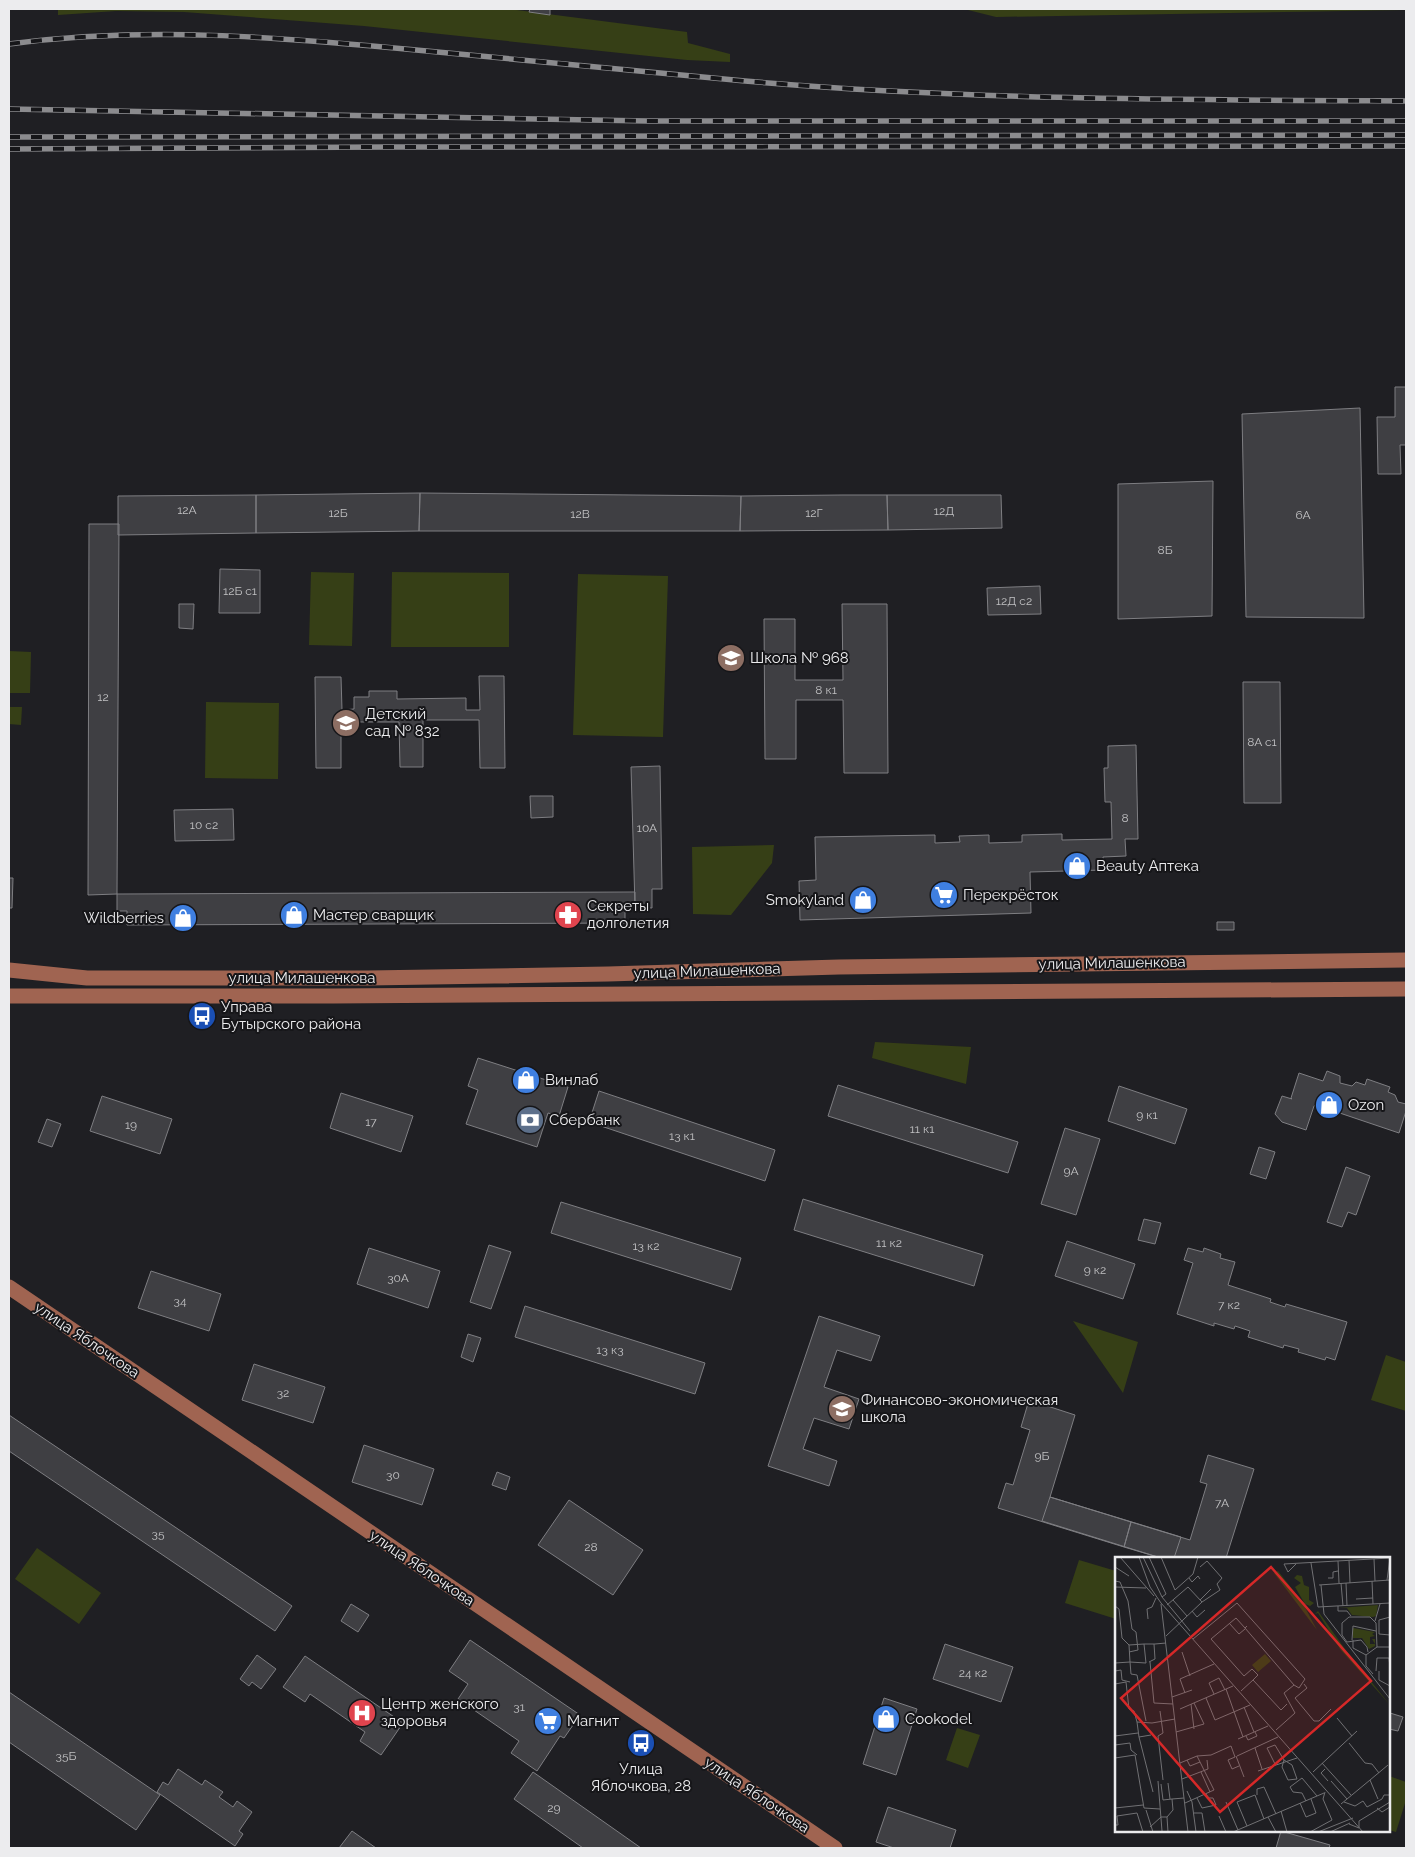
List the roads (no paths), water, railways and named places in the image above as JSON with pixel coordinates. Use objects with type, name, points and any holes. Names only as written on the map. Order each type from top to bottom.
[{"type":"main road","name":"улица Милашенкова","points":[[9,970],[88,978],[368,978],[608,974],[839,967],[1406,960]]},
{"type":"main road","name":"улица Милашенкова","points":[[9,996],[333,996],[1406,988]]},
{"type":"main road","name":"улица Яблочкова","points":[[9,1287],[835,1848]]},
{"type":"railway","points":[[9,44],[111,36],[212,35],[314,41],[745,81],[910,92],[1076,98],[1406,101]]},
{"type":"railway","points":[[9,109],[647,121],[1406,121]]},
{"type":"railway","points":[[9,137],[1406,135]]},
{"type":"railway","points":[[9,149],[1406,146]]},
{"type":"place","name":"Школа № 968","points":[[731,658]]},
{"type":"place","name":"Детский сад № 832","points":[[346,723]]},
{"type":"place","name":"Beauty Аптека","points":[[1077,866]]},
{"type":"place","name":"Перекрёсток","points":[[944,895]]},
{"type":"place","name":"Smokyland","points":[[863,900]]},
{"type":"place","name":"Мастер сварщик","points":[[294,915]]},
{"type":"place","name":"Секреты долголетия","points":[[568,915]]},
{"type":"place","name":"Wildberries","points":[[183,918]]},
{"type":"place","name":"Управа Бутырского района","points":[[202,1016]]},
{"type":"place","name":"Винлаб","points":[[526,1080]]},
{"type":"place","name":"Ozon","points":[[1329,1105]]},
{"type":"place","name":"Сбербанк","points":[[530,1120]]},
{"type":"place","name":"Финансово-экономическая школа","points":[[842,1409]]},
{"type":"place","name":"Центр женского здоровья","points":[[362,1713]]},
{"type":"place","name":"Cookodel","points":[[886,1719]]},
{"type":"place","name":"Магнит","points":[[548,1721]]},
{"type":"place","name":"Улица Яблочкова, 28","points":[[641,1743]]}]
